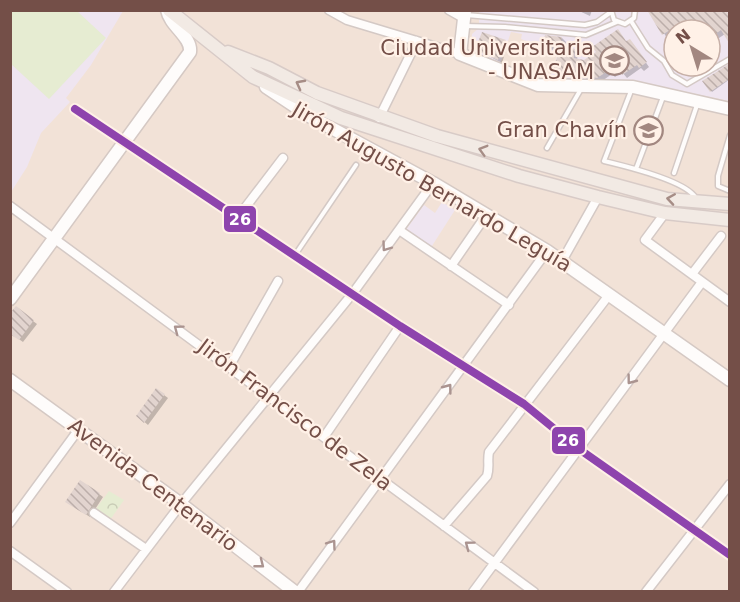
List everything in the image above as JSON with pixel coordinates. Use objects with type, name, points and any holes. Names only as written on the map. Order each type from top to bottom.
[{"type":"main road","points":[[170,12],[254,77],[341,118],[378,124],[668,199],[729,204]]},
{"type":"main road","points":[[10,299],[190,51],[189,42],[173,26],[170,12]]},
{"type":"main road","points":[[465,17],[460,54],[538,85],[582,88],[633,87],[729,109]]},
{"type":"main road","points":[[221,51],[243,57],[378,124],[516,175],[665,213],[729,220]]},
{"type":"main road","name":"Jirón Augusto Bernardo Leguía","points":[[254,77],[311,117],[433,183],[547,252],[666,333],[729,380]]},
{"type":"main road","name":"Avenida Centenario","points":[[10,380],[296,591]]},
{"type":"street","points":[[329,10],[348,20],[460,54]]},
{"type":"street","points":[[449,10],[465,17]]},
{"type":"street","points":[[378,124],[417,41]]},
{"type":"street","points":[[75,110],[400,326],[524,404],[579,449],[729,555]]},
{"type":"street","points":[[238,217],[283,158]]},
{"type":"street","points":[[114,591],[268,395],[353,293],[433,183]]},
{"type":"street","points":[[561,261],[598,197]]},
{"type":"street","name":"Jirón Francisco de Zela","points":[[10,206],[56,237],[494,564],[534,591]]},
{"type":"street","points":[[665,213],[645,240],[729,303]]},
{"type":"street","points":[[451,266],[487,214]]},
{"type":"street","points":[[399,231],[509,305]]},
{"type":"street","points":[[692,274],[721,236]]},
{"type":"street","points":[[296,591],[547,252]]},
{"type":"street","points":[[229,367],[278,281]]},
{"type":"street","points":[[473,591],[702,282]]},
{"type":"street","points":[[444,526],[487,477],[490,468],[487,459],[489,452],[609,295]]},
{"type":"street","points":[[324,437],[400,326]]},
{"type":"street","points":[[10,523],[79,429]]},
{"type":"street","points":[[646,591],[729,484]]},
{"type":"street","points":[[94,513],[146,549]]},
{"type":"street","points":[[10,551],[67,591]]},
{"type":"lane","points":[[465,17],[505,27],[586,35],[617,22],[625,24],[631,21],[635,10]]},
{"type":"lane","points":[[465,17],[585,25],[597,22],[611,11],[617,22]]},
{"type":"lane","points":[[631,21],[648,48],[664,61],[672,75],[687,84],[729,59]]},
{"type":"lane","points":[[633,87],[604,161],[673,181],[691,191],[699,202]]},
{"type":"lane","points":[[547,148],[582,88]]},
{"type":"lane","points":[[636,170],[664,93]]},
{"type":"lane","points":[[674,173],[698,102]]},
{"type":"lane","points":[[729,135],[718,176],[718,186],[729,191]]},
{"type":"lane","points":[[296,255],[356,165]]},
{"type":"shaded area","points":[[11,11],[729,11],[729,591],[11,591]]},
{"type":"shaded area","points":[[11,11],[123,11],[91,65],[66,98],[70,102],[41,133],[27,167],[11,192]]},
{"type":"shaded area","name":"Ciudad Universitaria - UNASAM","points":[[479,11],[729,11],[729,101],[634,81],[550,78],[558,53],[521,39],[522,34],[511,32],[500,64],[474,55],[471,51],[472,34],[479,28]]},
{"type":"shaded area","points":[[442,202],[455,210],[430,249],[405,231],[424,205],[435,213]]},
{"type":"green space","points":[[10,11],[77,11],[106,38],[49,99],[11,64]]},
{"type":"green space","points":[[109,491],[124,500],[110,520],[95,510]]},
{"type":"building","points":[[647,10],[726,10],[729,15],[729,43],[722,32],[722,18],[662,18],[662,35]]},
{"type":"building","points":[[618,29],[626,41],[630,39],[647,62],[639,68],[637,65],[622,75],[618,69],[610,75],[608,71],[597,78],[552,71],[560,49],[542,45],[545,35],[562,37],[561,45],[575,49],[574,58],[584,60],[596,52],[592,47]]},
{"type":"building","points":[[482,32],[506,40],[498,60],[475,50]]},
{"type":"building","points":[[729,64],[729,79],[710,92],[702,81],[707,78],[722,78],[722,68]]},
{"type":"building","points":[[16,306],[34,320],[19,340],[10,334],[10,313]]},
{"type":"building","points":[[156,388],[165,394],[144,423],[136,416]]},
{"type":"building","points":[[80,480],[100,493],[86,515],[65,502]]},
{"type":"transit line","name":"26","points":[[75,109],[400,326],[524,404],[579,449],[730,555]]},
{"type":"place","name":"Ciudad Universitaria - UNASAM","points":[[615,60]]},
{"type":"place","name":"Gran Chavín","points":[[648,130]]}]
